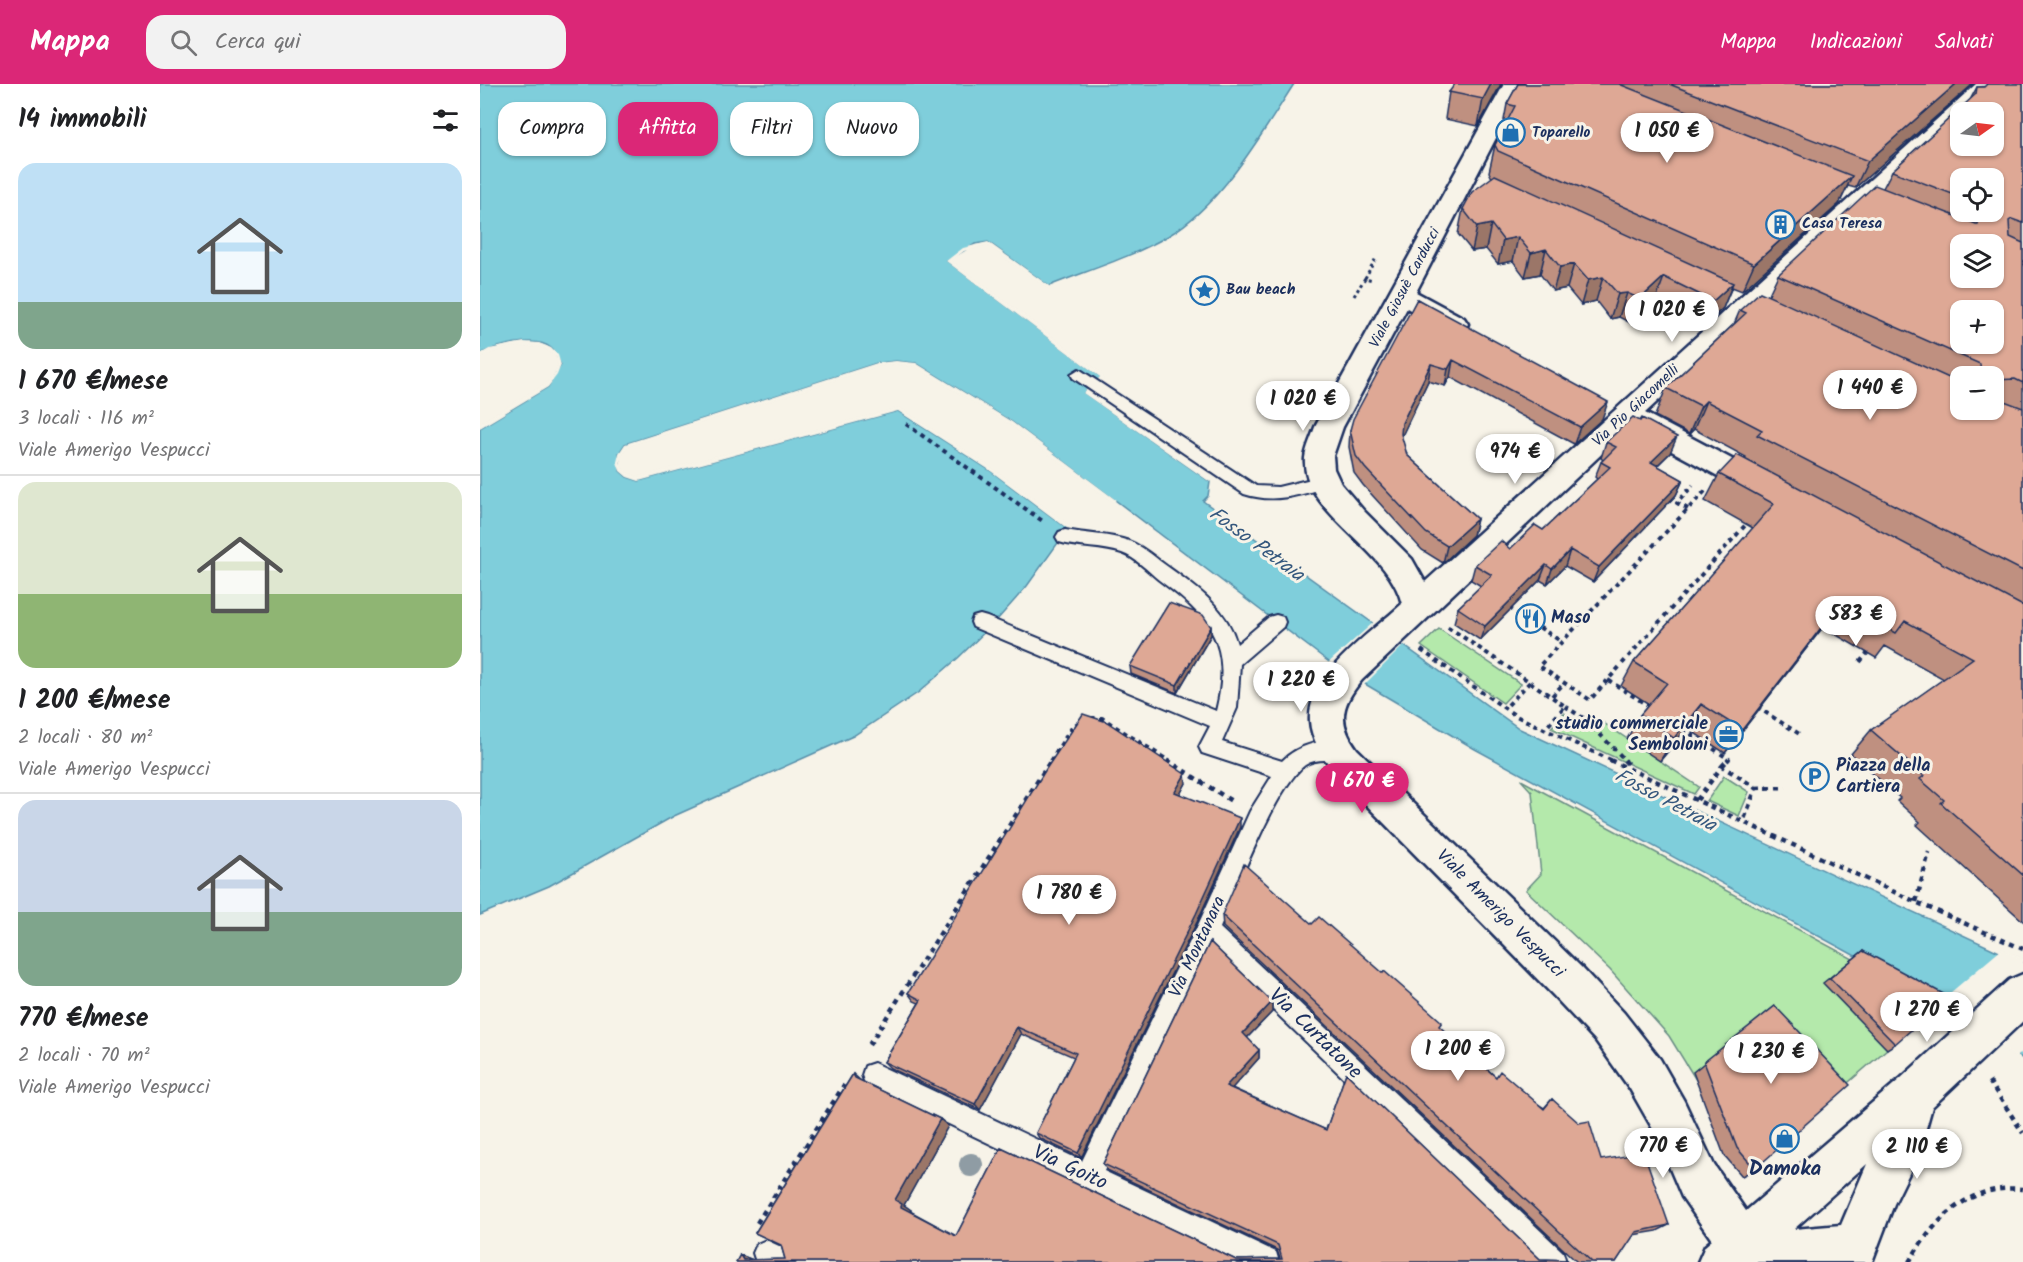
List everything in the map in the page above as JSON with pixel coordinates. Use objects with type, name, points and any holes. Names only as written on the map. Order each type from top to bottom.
[{"type":"street","name":"Viale Giosuè Carducci","points":[[1324,482],[1319,456],[1329,427],[1402,296],[1514,84]]},
{"type":"street","name":"Via Pio Giacomelli","points":[[1417,619],[1627,415],[1745,306],[1849,197],[1988,84]]},
{"type":"street","points":[[1463,180],[1488,187]]},
{"type":"street","points":[[1849,197],[1885,211]]},
{"type":"street","points":[[1721,294],[1769,316]]},
{"type":"street","points":[[1402,296],[1473,333]]},
{"type":"street","points":[[1599,400],[1784,500]]},
{"type":"street","points":[[1324,482],[1353,519],[1401,567],[1415,594],[1417,619]]},
{"type":"street","name":"Viale Amerigo Vespucci","points":[[1417,619],[1344,678],[1330,700],[1326,728],[1345,760],[1569,982],[1610,1027],[1645,1074],[1670,1116],[1731,1253]]},
{"type":"street","points":[[1731,1253],[1915,1094],[2023,994]]},
{"type":"street","points":[[1731,1253],[1853,1253],[1876,1192],[1897,1153],[1915,1094]]},
{"type":"lane","points":[[1079,374],[1250,490],[1262,495],[1274,494],[1324,482]]},
{"type":"lane","points":[[1065,537],[1123,546],[1133,550],[1207,610],[1220,624],[1226,639],[1229,662],[1229,694],[1222,722],[1209,747],[1286,771]]},
{"type":"lane","points":[[980,622],[1222,722]]},
{"type":"lane","points":[[1229,662],[1276,622]]},
{"type":"lane","name":"Via Montanara","points":[[1088,1177],[1207,931],[1258,818],[1286,771],[1298,759],[1321,751],[1338,751]]},
{"type":"lane","name":"Via Curtatone","points":[[1207,931],[1554,1262]]},
{"type":"lane","name":"Via Goito","points":[[862,1076],[1088,1177],[1266,1262]]},
{"type":"path","points":[[1354,296],[1376,258]]},
{"type":"path","points":[[1365,278],[1376,280]]},
{"type":"path","points":[[906,424],[1065,537]]},
{"type":"path","points":[[1688,509],[1677,503],[1696,482]]},
{"type":"path","points":[[1710,486],[1539,666],[1590,700],[1756,514]]},
{"type":"path","points":[[1711,564],[1717,568]]},
{"type":"path","points":[[1506,606],[1562,642]]},
{"type":"path","points":[[1634,770],[1586,720],[1552,696],[1417,619],[1413,644],[1516,716],[1916,902],[2023,949]]},
{"type":"path","points":[[1660,621],[1666,625]]},
{"type":"path","points":[[1860,662],[1872,647]]},
{"type":"path","points":[[1608,680],[1655,710]]},
{"type":"path","points":[[1505,708],[1530,682]]},
{"type":"path","points":[[1552,696],[1564,683]]},
{"type":"path","points":[[1626,691],[1629,688],[1661,708]]},
{"type":"path","points":[[1750,715],[1762,700]]},
{"type":"path","points":[[1545,729],[1565,706]]},
{"type":"path","points":[[1756,707],[1801,735]]},
{"type":"path","points":[[868,1047],[1072,726],[1077,722],[1102,718],[1258,818]]},
{"type":"path","points":[[1675,723],[1729,759],[1697,800]]},
{"type":"path","points":[[1688,725],[1723,749],[1724,755]]},
{"type":"path","points":[[1722,766],[1756,788],[1786,787]]},
{"type":"path","points":[[1743,822],[1756,788]]},
{"type":"path","points":[[1916,902],[1929,852]]},
{"type":"path","points":[[1974,1039],[1998,1097],[2023,1133]]},
{"type":"path","points":[[767,1249],[862,1076]]},
{"type":"path","points":[[1910,1262],[1933,1227],[1956,1204],[1985,1190],[2011,1186],[2023,1189]]},
{"type":"green space","points":[[1439,629],[1521,684],[1503,703],[1421,646]]},
{"type":"green space","points":[[1564,713],[1590,730],[1599,720],[1699,787],[1694,794],[1551,728]]},
{"type":"green space","points":[[1724,776],[1749,792],[1739,816],[1707,801]]},
{"type":"green space","points":[[1521,780],[1853,959],[1887,1049],[1835,1094],[1696,1080],[1669,1036],[1610,970],[1526,890],[1541,874],[1532,792]]},
{"type":"water","name":"Fosso Petraia","points":[[480,84],[1294,84],[1254,146],[1223,187],[1188,222],[1154,244],[1049,286],[988,242],[975,244],[947,261],[1101,377],[1084,393],[1210,482],[1208,496],[1203,501],[1520,729],[2023,963],[2023,1059],[1940,1002],[1475,749],[1329,662],[1012,422],[916,363],[896,361],[877,363],[625,444],[619,453],[620,471],[627,477],[639,481],[898,411],[988,469],[1068,529],[1027,586],[997,620],[919,692],[853,736],[674,816],[549,886],[480,915],[480,428],[548,387],[561,365],[551,348],[536,342],[505,345],[480,354]]},
{"type":"pier","points":[[988,242],[1052,288],[1048,288],[987,245],[964,251],[951,261],[1103,375],[1103,379],[1088,392],[1210,477],[1210,482],[1083,393],[1100,377],[946,261],[963,248]]},
{"type":"pier","points":[[524,342],[539,343],[551,348],[558,355],[561,365],[557,375],[548,387],[480,428],[480,424],[546,384],[555,374],[558,365],[556,357],[538,346],[507,347],[480,357],[480,354],[489,349]]},
{"type":"pier","points":[[896,361],[916,363],[1012,422],[1116,500],[1113,502],[1011,425],[915,366],[896,364],[878,366],[627,446],[620,462],[629,474],[639,477],[899,408],[990,467],[1071,527],[1068,529],[988,469],[898,411],[639,481],[627,477],[620,471],[617,462],[619,453],[625,444],[877,363]]},
{"type":"pier","points":[[1374,622],[1405,644],[1363,686],[1327,664]]},
{"type":"pier","points":[[2002,949],[2023,959],[2023,1051],[2016,1058],[1937,1004]]},
{"type":"building","points":[[1455,84],[1491,84],[1483,99],[1449,92]]},
{"type":"building","points":[[1518,84],[1619,84],[1852,176],[1754,264],[1498,151],[1495,145],[1515,106],[1507,104]]},
{"type":"building","points":[[1669,84],[1956,84],[1868,161]]},
{"type":"building","points":[[1987,84],[2023,84],[2023,223],[2012,219],[2009,221],[2010,237],[2023,243],[2023,383],[2015,379],[2004,380],[2004,366],[1980,366],[1957,354],[2004,354],[2004,300],[1950,300],[1950,351],[1778,275],[1875,185],[1950,214],[1950,222],[1978,224],[1978,222],[2004,222],[2004,168],[1950,168],[1950,193],[1892,171],[1950,118],[1950,156],[2004,156],[2004,102],[1967,102],[1976,94],[1977,87],[1984,87]]},
{"type":"building","points":[[1495,175],[1733,283],[1713,301],[1664,277],[1640,299],[1627,293],[1618,294],[1603,277],[1588,280],[1574,264],[1560,267],[1546,249],[1531,253],[1518,237],[1503,240],[1491,224],[1477,227],[1463,209],[1472,192]]},
{"type":"building","points":[[1760,292],[1950,378],[1950,420],[2004,420],[2004,401],[2023,408],[2023,571],[1757,435],[1762,430],[1706,401],[1701,406],[1666,388],[1746,313],[1740,310]]},
{"type":"building","points":[[1417,299],[1608,402],[1580,427],[1453,360],[1448,369],[1431,364],[1402,423],[1401,434],[1407,455],[1477,519],[1447,546],[1426,533],[1365,468],[1356,456],[1350,430],[1353,419]]},
{"type":"building","points":[[1633,417],[1640,421],[1642,418],[1677,437],[1651,462],[1683,480],[1599,567],[1570,550],[1552,569],[1546,565],[1485,626],[1458,608],[1492,575],[1475,565],[1501,541],[1510,549],[1535,525],[1543,530],[1610,467],[1601,462],[1616,447],[1606,442]]},
{"type":"building","points":[[1737,455],[2023,606],[2023,875],[1941,803],[1944,800],[1920,779],[1924,776],[1871,730],[1973,658],[1905,621],[1896,633],[1841,602],[1742,730],[1701,704],[1674,738],[1640,715],[1667,683],[1634,662],[1774,504],[1719,474]]},
{"type":"building","points":[[1169,603],[1203,615],[1211,627],[1177,685],[1130,666]]},
{"type":"building","points":[[1083,714],[1107,722],[1185,774],[1175,792],[1240,818],[1196,914],[1078,1153],[1036,1133],[1076,1053],[1017,1027],[975,1104],[884,1062],[921,1000],[908,993],[1046,769]]},
{"type":"building","points":[[1244,864],[1312,924],[1319,917],[1383,973],[1384,971],[1442,1022],[1439,1026],[1496,1077],[1500,1071],[1544,1109],[1552,1099],[1579,1123],[1589,1121],[1601,1160],[1644,1153],[1669,1225],[1636,1232],[1616,1262],[1592,1262],[1222,915]]},
{"type":"building","points":[[1210,942],[1272,1002],[1243,1033],[1259,1050],[1226,1086],[1326,1130],[1346,1073],[1540,1259],[1567,1260],[1566,1262],[736,1262],[740,1255],[743,1260],[785,1259],[781,1245],[755,1233],[853,1074],[855,1078],[940,1119],[895,1200],[902,1204],[901,1207],[956,1236],[1001,1148],[1236,1260],[1282,1259],[1278,1245],[1103,1164]]},
{"type":"building","points":[[1863,951],[1949,997],[1895,1044],[1830,978]]},
{"type":"building","points":[[1775,1006],[1850,1085],[1755,1169],[1737,1148],[1704,1062]]},
{"type":"place","name":"Toparello","points":[[1511,133]]},
{"type":"place","name":"Casa Teresa","points":[[1781,224]]},
{"type":"place","name":"Bau beach","points":[[1205,290]]},
{"type":"place","name":"Maso","points":[[1530,618]]},
{"type":"place","name":"studio commerciale Semboloni","points":[[1729,734]]},
{"type":"place","name":"Piazza della Cartiera","points":[[1815,776]]},
{"type":"place","name":"Damoka","points":[[1785,1138]]}]
